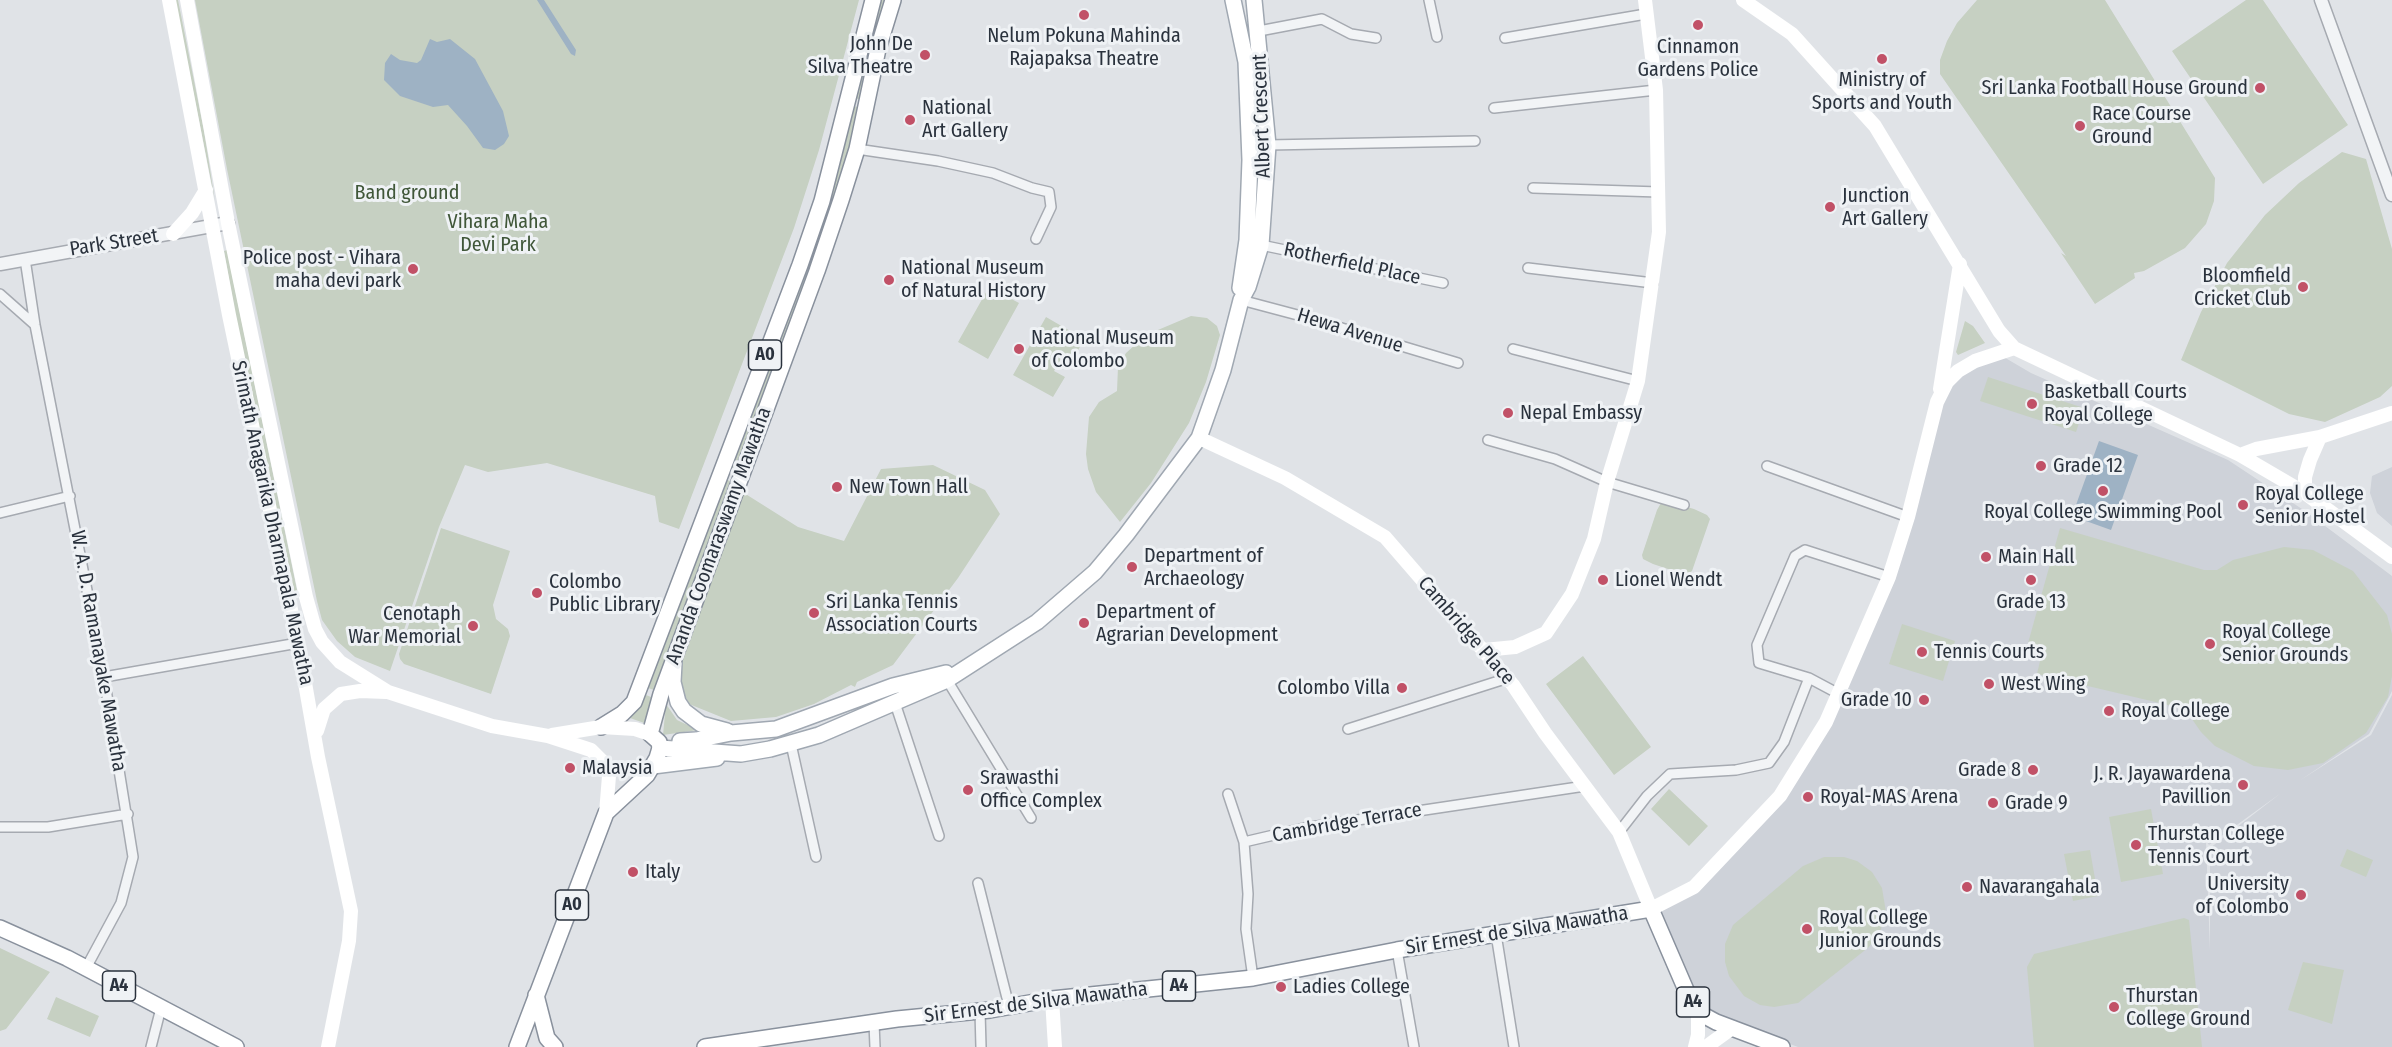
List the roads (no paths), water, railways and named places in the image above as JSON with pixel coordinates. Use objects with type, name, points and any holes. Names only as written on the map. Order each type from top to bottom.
[{"type":"main road","name":"Srimath Anagarika Dharmapala Mawatha","points":[[170,0],[229,315],[298,643],[351,911],[349,941],[328,1047]]},
{"type":"main road","name":"Srimath Anagarika Dharmapala Mawatha","points":[[187,0],[228,223],[306,597],[315,629],[322,642],[340,662],[388,692]]},
{"type":"main road","name":"Ananda Coomaraswamy Mawatha","points":[[601,727],[622,714],[634,702],[800,265],[822,201],[873,0]]},
{"type":"main road","name":"Ananda Coomaraswamy Mawatha","points":[[517,1047],[606,813],[647,775],[653,766],[661,694],[817,271],[857,149],[878,49],[893,0]]},
{"type":"main road","name":"Albert Crescent","points":[[1233,0],[1246,62],[1250,160],[1247,240],[1240,288],[1241,300]]},
{"type":"main road","name":"Albert Crescent","points":[[741,754],[791,744],[819,735],[894,704],[947,680],[1037,622],[1095,572],[1199,438],[1223,369],[1241,300],[1248,287],[1261,245],[1268,145],[1259,31],[1254,0]]},
{"type":"main road","points":[[1743,0],[1792,34],[1875,126],[1999,331],[2014,348],[2240,455],[2306,493],[2392,557]]},
{"type":"main road","points":[[1484,650],[1515,647],[1546,633],[1572,594],[1594,539],[1607,482],[1638,381],[1659,232],[1656,90],[1646,7]]},
{"type":"main road","points":[[1248,104],[1265,120]]},
{"type":"main road","points":[[173,234],[192,213],[206,190]]},
{"type":"main road","points":[[1652,909],[1694,887],[1780,796],[1826,722],[1889,577],[1908,517],[1937,402],[1960,264]]},
{"type":"main road","points":[[1937,402],[1947,382],[1958,371],[1975,361],[2014,348]]},
{"type":"main road","points":[[2240,455],[2256,449],[2320,437],[2392,413]]},
{"type":"main road","points":[[2306,493],[2305,477],[2320,437]]},
{"type":"main road","name":"Cambridge Place","points":[[1199,438],[1285,477],[1384,537],[1508,678],[1545,733],[1619,832],[1652,909]]},
{"type":"main road","points":[[675,654],[673,682],[678,702],[684,711],[701,724],[731,732]]},
{"type":"main road","points":[[656,742],[696,740],[731,732],[776,729],[893,686],[969,667]]},
{"type":"main road","points":[[316,736],[324,708],[341,694],[360,691],[388,692],[492,726],[548,736],[586,747],[600,757],[609,776],[606,813]]},
{"type":"main road","points":[[548,736],[601,727],[635,729],[656,742],[741,754]]},
{"type":"main road","points":[[653,766],[741,754]]},
{"type":"main road","name":"Sir Ernest de Silva Mawatha","points":[[705,1047],[762,1043],[897,1019],[980,1011],[1052,999],[1253,978],[1397,950],[1652,909]]},
{"type":"main road","name":"A4","points":[[1652,909],[1689,997],[1703,1015],[1782,1047]]},
{"type":"main road","name":"A4","points":[[0,928],[86,968],[236,1047]]},
{"type":"main road","points":[[536,996],[547,1038],[555,1047]]},
{"type":"main road","points":[[1052,999],[1055,1047]]},
{"type":"main road","points":[[1695,1047],[1698,1008]]},
{"type":"main road","points":[[1706,1047],[1732,1028]]},
{"type":"street","points":[[1429,0],[1437,37]]},
{"type":"street","points":[[2321,0],[2392,195]]},
{"type":"street","points":[[1505,38],[1646,7]]},
{"type":"street","points":[[1259,31],[1322,19],[1351,34],[1376,38]]},
{"type":"street","points":[[1494,108],[1656,90]]},
{"type":"street","points":[[1268,145],[1475,141]]},
{"type":"street","points":[[857,149],[938,161],[993,173],[1049,192],[1051,207],[1036,239]]},
{"type":"street","points":[[1533,188],[1659,192]]},
{"type":"street","name":"Park Street","points":[[0,264],[228,223]]},
{"type":"street","name":"Rotherfield Place","points":[[1261,245],[1443,283]]},
{"type":"street","name":"W. A. D. Ramanayake Mawatha","points":[[25,259],[35,325],[104,677],[133,856],[121,903],[86,968]]},
{"type":"street","points":[[1528,268],[1653,283]]},
{"type":"street","points":[[0,294],[35,325]]},
{"type":"street","name":"Hewa Avenue","points":[[1241,300],[1458,363]]},
{"type":"street","points":[[1513,349],[1638,381]]},
{"type":"street","points":[[1488,440],[1555,459],[1607,482],[1684,505]]},
{"type":"street","points":[[1767,466],[1908,517]]},
{"type":"street","points":[[0,513],[69,496]]},
{"type":"street","points":[[1839,694],[1809,678],[1759,663],[1757,645],[1795,556],[1805,550],[1889,577]]},
{"type":"street","points":[[104,677],[298,643]]},
{"type":"street","points":[[1348,729],[1508,678]]},
{"type":"street","points":[[1619,832],[1647,796],[1670,774],[1736,770],[1769,763],[1784,742],[1809,678]]},
{"type":"street","points":[[947,680],[1031,818]]},
{"type":"street","points":[[894,704],[939,836]]},
{"type":"street","points":[[791,744],[816,857]]},
{"type":"street","name":"Cambridge Terrace","points":[[1253,978],[1246,929],[1248,894],[1244,842],[1304,828],[1585,786]]},
{"type":"street","points":[[1228,794],[1244,842]]},
{"type":"street","points":[[0,828],[48,828],[128,814]]},
{"type":"street","points":[[978,883],[1009,1006]]},
{"type":"street","points":[[1496,934],[1514,1047]]},
{"type":"street","points":[[1397,950],[1414,1047]]},
{"type":"street","points":[[151,1047],[161,1008]]},
{"type":"street","points":[[980,1011],[981,1047]]},
{"type":"street","points":[[874,1023],[875,1047]]},
{"type":"water","points":[[537,0],[544,0],[576,50],[575,56],[571,54]]},
{"type":"water","points":[[430,39],[437,42],[450,39],[475,59],[503,111],[509,136],[504,144],[495,150],[483,148],[448,105],[433,107],[400,96],[384,80],[385,63],[391,54],[400,60],[417,63],[421,60]]},
{"type":"water","name":"Royal College Swimming Pool","points":[[2099,441],[2138,455],[2111,530],[2072,516]]},
{"type":"place","name":"Nelum Pokuna Mahinda Rajapaksa Theatre","points":[[1084,15]]},
{"type":"place","name":"Cinnamon Gardens Police","points":[[1698,25]]},
{"type":"place","name":"John De Silva Theatre","points":[[925,55]]},
{"type":"place","name":"Ministry of Sports and Youth","points":[[1882,59]]},
{"type":"place","name":"Sri Lanka Football House Ground","points":[[2260,88]]},
{"type":"place","name":"National Art Gallery","points":[[910,120]]},
{"type":"place","name":"Race Course Ground","points":[[2080,126]]},
{"type":"place","name":"Junction Art Gallery","points":[[1830,207]]},
{"type":"place","name":"Police post - Vihara maha devi park","points":[[413,269]]},
{"type":"place","name":"National Museum of Natural History","points":[[889,280]]},
{"type":"place","name":"Bloomfield Cricket Club","points":[[2303,287]]},
{"type":"place","name":"National Museum of Colombo","points":[[1019,349]]},
{"type":"place","name":"Basketball Courts Royal College","points":[[2032,404]]},
{"type":"place","name":"Nepal Embassy","points":[[1508,413]]},
{"type":"place","name":"Grade 12","points":[[2041,466]]},
{"type":"place","name":"New Town Hall","points":[[837,487]]},
{"type":"place","name":"Royal College Swimming Pool","points":[[2103,491]]},
{"type":"place","name":"Royal College Senior Hostel","points":[[2243,505]]},
{"type":"place","name":"Main Hall","points":[[1986,557]]},
{"type":"place","name":"Department of Archaeology","points":[[1132,567]]},
{"type":"place","name":"Lionel Wendt","points":[[1603,580]]},
{"type":"place","name":"Grade 13","points":[[2031,580]]},
{"type":"place","name":"Colombo Public Library","points":[[537,593]]},
{"type":"place","name":"Sri Lanka Tennis Association Courts","points":[[814,613]]},
{"type":"place","name":"Department of Agrarian Development","points":[[1084,623]]},
{"type":"place","name":"Cenotaph War Memorial","points":[[473,626]]},
{"type":"place","name":"Royal College Senior Grounds","points":[[2210,644]]},
{"type":"place","name":"Tennis Courts","points":[[1922,652]]},
{"type":"place","name":"West Wing","points":[[1989,684]]},
{"type":"place","name":"Colombo Villa","points":[[1402,688]]},
{"type":"place","name":"Grade 10","points":[[1924,700]]},
{"type":"place","name":"Royal College","points":[[2109,711]]},
{"type":"place","name":"Malaysia","points":[[570,768]]},
{"type":"place","name":"Grade 8","points":[[2033,770]]},
{"type":"place","name":"J. R. Jayawardena Pavillion","points":[[2243,785]]},
{"type":"place","name":"Srawasthi Office Complex","points":[[968,790]]},
{"type":"place","name":"Royal-MAS Arena","points":[[1808,797]]},
{"type":"place","name":"Grade 9","points":[[1993,803]]},
{"type":"place","name":"Thurstan College Tennis Court","points":[[2136,845]]},
{"type":"place","name":"Italy","points":[[633,872]]},
{"type":"place","name":"Navarangahala","points":[[1967,887]]},
{"type":"place","name":"University of Colombo","points":[[2301,895]]},
{"type":"place","name":"Royal College Junior Grounds","points":[[1807,929]]},
{"type":"place","name":"Ladies College","points":[[1281,987]]},
{"type":"place","name":"Thurstan College Ground","points":[[2114,1007]]},
{"type":"park label","name":"Band ground","points":[[407,193]]},
{"type":"park label","name":"Vihara Maha Devi Park","points":[[498,234]]}]
